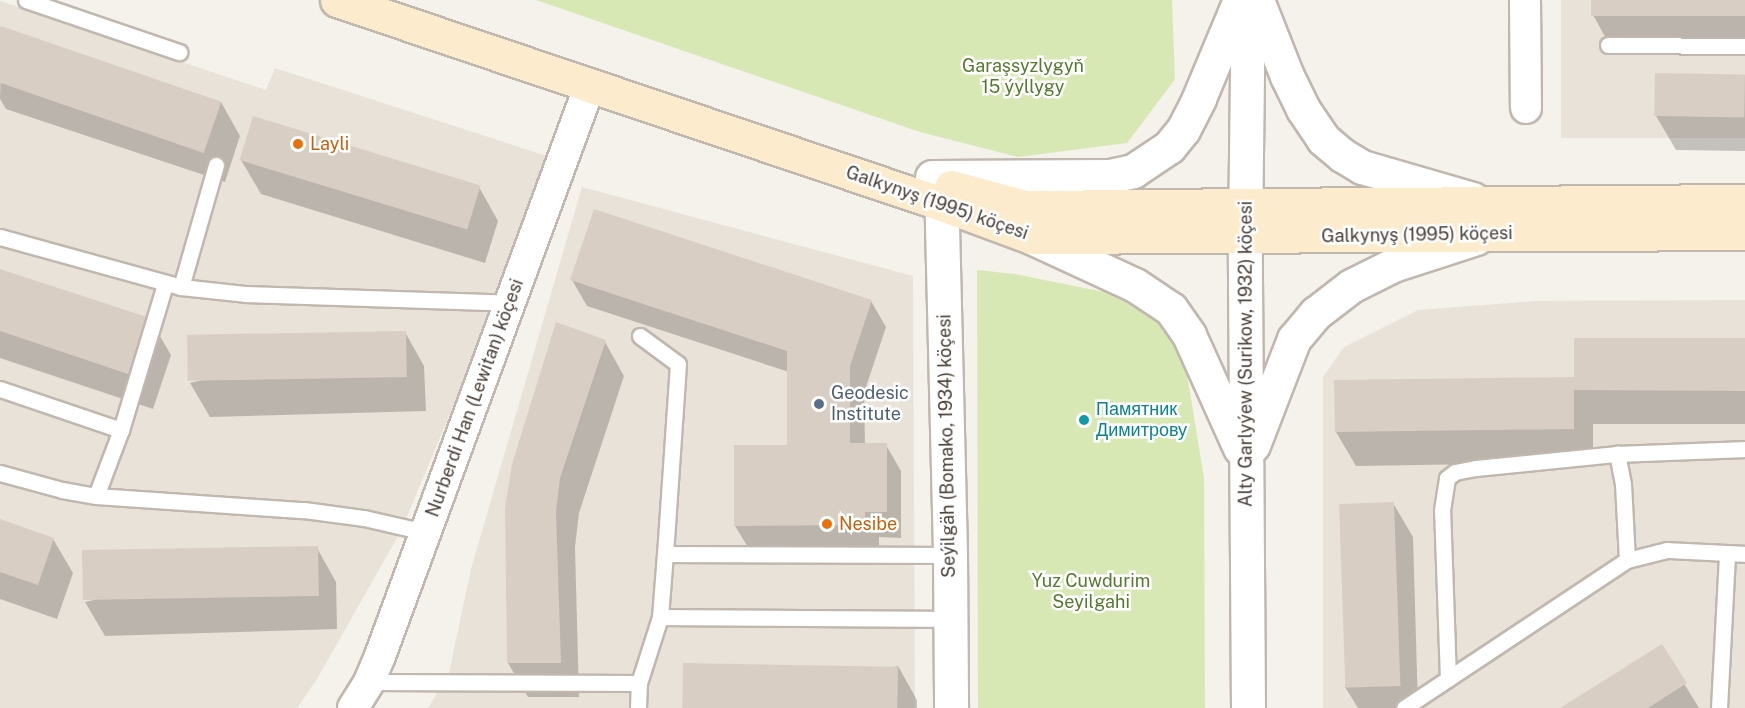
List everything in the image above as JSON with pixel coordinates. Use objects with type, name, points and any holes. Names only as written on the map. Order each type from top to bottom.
[{"type":"main road","name":"Galkynyş (1995) köçesi","points":[[337,0],[590,85],[934,188],[1025,207],[1246,221]]},
{"type":"main road","name":"Galkynyş (1995) köçesi","points":[[403,0],[934,188],[1031,237],[1246,221],[1488,219],[1745,201]]},
{"type":"main road","name":"Galkynyş (1995) köçesi","points":[[1488,219],[1745,233]]},
{"type":"street","points":[[934,188],[1110,176],[1133,171],[1169,147],[1183,130],[1199,98],[1240,0]]},
{"type":"street","name":"Alty Garlyýew (Surikow, 1932) köçesi","points":[[1248,0],[1246,221],[1248,708]]},
{"type":"street","points":[[1257,0],[1287,76],[1303,109],[1323,140],[1342,156],[1362,167],[1488,219]]},
{"type":"street","points":[[1525,0],[1526,108]]},
{"type":"street","name":"Nurberdi Han (Lewitan) köçesi","points":[[353,708],[369,682],[590,85]]},
{"type":"street","name":"Seýilgäh (Bomako, 1934) köçesi","points":[[934,188],[950,555],[951,708]]},
{"type":"street","points":[[1246,464],[1294,339],[1316,313],[1351,286],[1488,219]]},
{"type":"street","points":[[1031,237],[1134,285],[1171,309],[1189,334],[1246,464]]},
{"type":"lane","points":[[26,0],[179,52]]},
{"type":"lane","points":[[1608,45],[1745,46]]},
{"type":"lane","points":[[181,287],[216,165]]},
{"type":"lane","points":[[0,237],[181,287],[245,294],[511,303]]},
{"type":"lane","points":[[96,495],[121,430],[165,284]]},
{"type":"lane","points":[[638,708],[639,683],[660,617],[678,364],[640,336]]},
{"type":"lane","points":[[0,389],[121,430]]},
{"type":"lane","points":[[1448,679],[1442,510],[1447,478],[1455,472],[1476,468],[1617,454],[1745,449]]},
{"type":"lane","points":[[1617,454],[1623,484],[1627,560]]},
{"type":"lane","points":[[0,473],[62,490],[96,495],[304,510],[364,518],[425,532]]},
{"type":"lane","points":[[1404,708],[1627,560],[1666,550],[1727,555],[1745,554]]},
{"type":"lane","points":[[665,554],[950,555]]},
{"type":"lane","points":[[1719,708],[1727,555]]},
{"type":"lane","points":[[660,617],[951,619]]},
{"type":"lane","points":[[369,682],[639,683]]},
{"type":"shaded area","points":[[1561,0],[1745,0],[1745,138],[1561,138]]},
{"type":"shaded area","points":[[0,1],[266,90],[275,68],[556,159],[401,531],[317,679],[297,708],[0,708]]},
{"type":"shaded area","points":[[582,187],[913,276],[915,708],[428,708],[449,673],[471,569]]},
{"type":"shaded area","points":[[1745,300],[1745,708],[1323,708],[1323,377],[1344,347],[1418,310],[1537,301]]},
{"type":"green space","name":"Garaşsyzlygyň 15 ýyllygy","points":[[536,0],[1172,0],[1175,79],[1127,143],[1018,157],[920,132]]},
{"type":"green space","name":"Yuz Cuwdurim Seyilgahi","points":[[977,270],[1015,274],[1124,296],[1167,321],[1181,338],[1204,478],[1205,708],[978,708]]},
{"type":"building","points":[[1591,0],[1745,0],[1745,16],[1591,16]]},
{"type":"building","points":[[1,26],[221,102],[204,153],[0,83]]},
{"type":"building","points":[[1655,73],[1745,75],[1744,118],[1654,116]]},
{"type":"building","points":[[253,116],[481,186],[467,230],[240,160]]},
{"type":"building","name":"Geodesic Institute","points":[[594,209],[872,300],[850,366],[850,443],[887,443],[887,512],[865,512],[865,525],[734,526],[734,445],[787,445],[787,351],[570,280]]},
{"type":"building","points":[[0,269],[153,319],[134,376],[0,331]]},
{"type":"building","points":[[556,322],[606,340],[560,478],[556,512],[561,663],[507,663],[505,508],[512,464]]},
{"type":"building","points":[[406,331],[407,377],[188,381],[187,335]]},
{"type":"building","points":[[1574,338],[1745,338],[1745,391],[1574,390],[1574,429],[1335,432],[1334,380],[1574,377]]},
{"type":"building","points":[[1394,502],[1400,686],[1345,688],[1339,504]]},
{"type":"building","points":[[0,519],[54,538],[38,585],[0,572]]},
{"type":"building","points":[[318,546],[319,596],[83,600],[82,550]]},
{"type":"building","points":[[1662,644],[1687,683],[1648,708],[1560,708]]},
{"type":"building","points":[[683,663],[898,667],[897,708],[682,708]]},
{"type":"place","name":"Layli","points":[[298,144]]},
{"type":"place","name":"Geodesic Institute","points":[[819,404]]},
{"type":"place","name":"Памятник Димитрову","points":[[1084,420]]},
{"type":"place","name":"Nesibe","points":[[827,524]]}]
